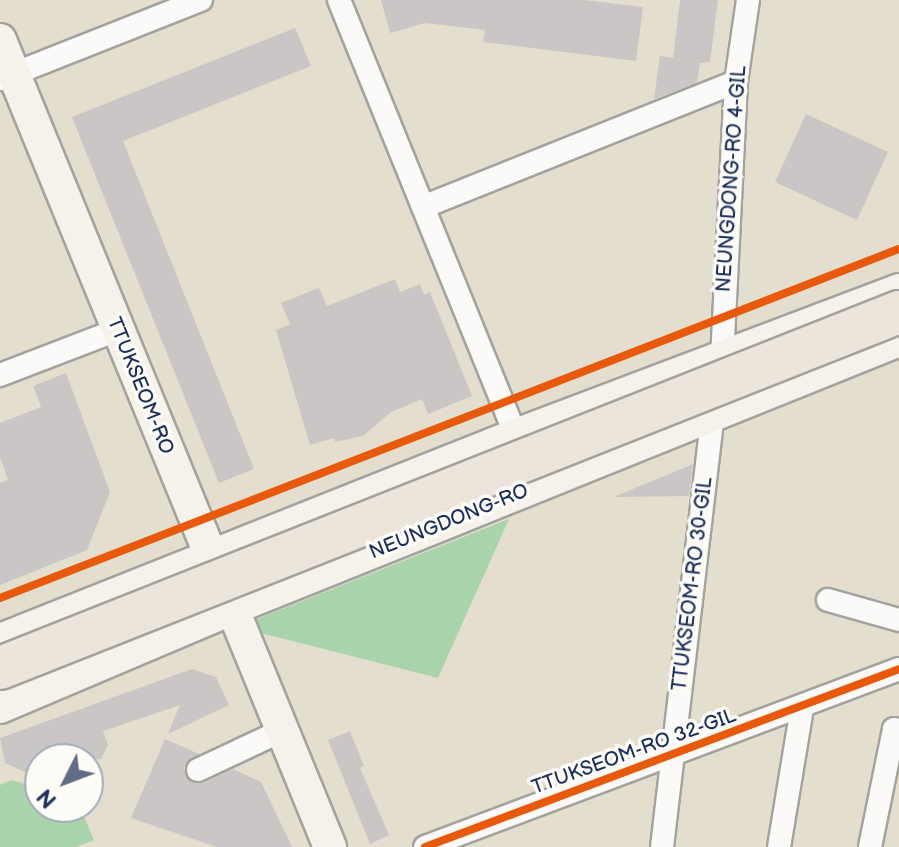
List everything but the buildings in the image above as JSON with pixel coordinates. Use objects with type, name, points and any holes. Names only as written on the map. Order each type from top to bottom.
[{"type":"highway","points":[[0,668],[899,312]]},
{"type":"highway","points":[[0,683],[899,329]]},
{"type":"main road","name":"TTUKSEOM-RO","points":[[0,40],[7,76],[117,330],[330,847]]},
{"type":"main road","points":[[0,640],[516,435],[899,290]]},
{"type":"main road","name":"NEUNGDONG-RO","points":[[0,707],[231,609],[899,340]]},
{"type":"street","points":[[7,76],[201,0]]},
{"type":"street","points":[[339,0],[516,435]]},
{"type":"street","name":"NEUNGDONG-RO 4-GIL","points":[[722,359],[736,82],[748,0]]},
{"type":"street","points":[[423,207],[736,82]]},
{"type":"street","points":[[0,375],[117,330]]},
{"type":"street","name":"TTUKSEOM-RO 30-GIL","points":[[662,847],[713,416]]},
{"type":"street","points":[[828,600],[899,620]]},
{"type":"street","name":"TTUKSEOM-RO 32-GIL","points":[[425,847],[673,753],[802,708],[899,669]]},
{"type":"street","points":[[779,847],[802,708]]},
{"type":"street","points":[[870,847],[894,729],[899,730]]},
{"type":"street","points":[[198,770],[281,731]]},
{"type":"green space","points":[[509,519],[438,678],[257,632],[252,621]]},
{"type":"green space","points":[[11,780],[24,784],[24,823],[87,823],[94,840],[76,847],[0,847],[0,785]]},
{"type":"railway","points":[[0,667],[899,307]]},
{"type":"railway","points":[[0,681],[899,322]]},
{"type":"cycle path","points":[[0,598],[899,249]]},
{"type":"cycle path","points":[[425,847],[899,669]]}]
